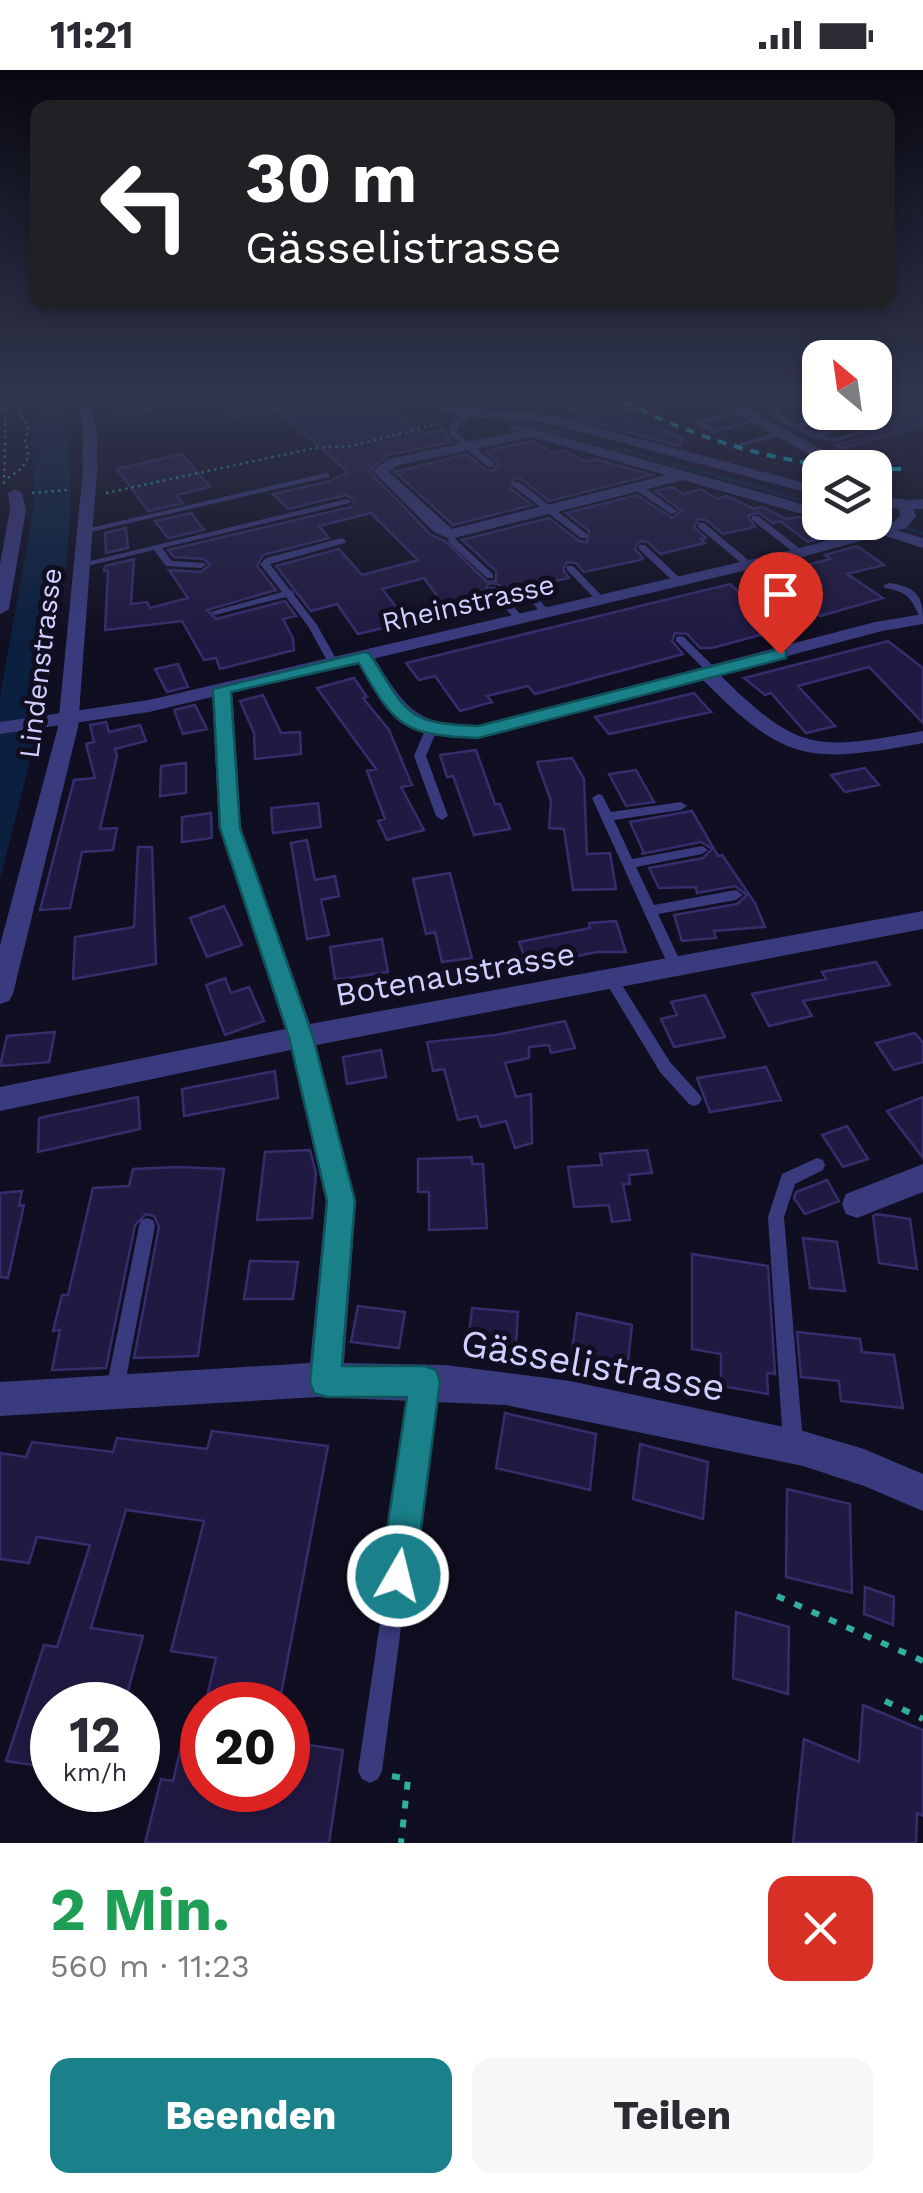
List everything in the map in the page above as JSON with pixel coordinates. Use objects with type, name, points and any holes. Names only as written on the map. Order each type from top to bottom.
[{"type":"street","name":"Lindenstrasse","points":[[0,994],[62,721],[86,530],[81,493],[84,476]]},
{"type":"street","points":[[386,476],[440,529],[450,534],[681,476]]},
{"type":"street","points":[[687,476],[802,509]]},
{"type":"street","points":[[760,476],[802,487]]},
{"type":"street","points":[[0,609],[18,510],[16,489]]},
{"type":"street","name":"Rheinstrasse","points":[[910,515],[923,504]]},
{"type":"street","points":[[892,533],[923,543]]},
{"type":"street","name":"Rheinstrasse","points":[[0,728],[62,721],[222,689],[849,540]]},
{"type":"street","points":[[364,657],[392,706],[407,719],[431,730],[478,732],[923,617]]},
{"type":"street","points":[[711,673],[759,727],[781,741],[806,749],[836,751],[923,737]]},
{"type":"street","points":[[222,689],[230,828],[301,1037],[341,1201],[326,1382]]},
{"type":"street","name":"Botenaustrasse","points":[[0,1099],[301,1037],[923,920]]},
{"type":"street","points":[[858,1204],[923,1178]]},
{"type":"street","name":"Gässelistrasse","points":[[0,1399],[115,1389],[326,1382],[425,1381],[509,1388],[793,1444],[923,1492]]},
{"type":"lane","points":[[86,530],[323,476]]},
{"type":"lane","points":[[516,484],[584,536]]},
{"type":"lane","points":[[639,488],[674,512]]},
{"type":"lane","points":[[83,564],[347,501]]},
{"type":"lane","points":[[755,518],[800,554]]},
{"type":"lane","points":[[701,525],[748,565]]},
{"type":"lane","points":[[450,534],[490,576]]},
{"type":"lane","points":[[334,664],[265,562],[342,541]]},
{"type":"lane","points":[[156,546],[169,564],[202,565]]},
{"type":"lane","points":[[642,547],[678,581]]},
{"type":"lane","points":[[570,568],[601,600]]},
{"type":"lane","points":[[888,586],[901,587],[916,596],[923,617]]},
{"type":"lane","points":[[492,589],[520,619]]},
{"type":"lane","points":[[527,590],[546,613]]},
{"type":"lane","points":[[215,612],[290,594]]},
{"type":"lane","points":[[680,639],[711,673]]},
{"type":"lane","points":[[431,730],[420,756],[442,816]]},
{"type":"lane","points":[[598,798],[676,967]]},
{"type":"lane","points":[[607,818],[681,806]]},
{"type":"lane","points":[[628,864],[702,850]]},
{"type":"lane","points":[[650,911],[736,895]]},
{"type":"lane","points":[[612,981],[665,1068],[694,1099]]},
{"type":"lane","points":[[793,1444],[776,1216],[788,1179],[816,1165]]},
{"type":"lane","points":[[115,1389],[147,1226]]},
{"type":"lane","points":[[370,1771],[425,1381]]},
{"type":"path","points":[[14,476],[16,489]]},
{"type":"path","points":[[16,489],[20,476]]},
{"type":"path","points":[[16,489],[81,493],[167,476]]},
{"type":"path","points":[[777,1596],[923,1662]]},
{"type":"path","points":[[884,1701],[923,1719]]},
{"type":"path","points":[[370,1771],[408,1779],[400,1843]]},
{"type":"water","points":[[33,476],[70,476],[65,577],[56,638],[0,879],[0,696],[34,506]]},
{"type":"building","points":[[122,476],[200,476],[210,487],[177,495],[183,503],[148,511]]},
{"type":"building","points":[[341,476],[374,476],[431,535],[445,541],[487,582],[496,581],[496,571],[462,540],[549,518],[579,541],[587,542],[589,531],[566,513],[637,495],[672,518],[682,511],[655,491],[672,487],[683,494],[701,489],[717,499],[727,496],[786,519],[802,518],[802,538],[780,521],[773,523],[758,512],[748,516],[755,527],[723,534],[706,520],[698,519],[694,527],[706,538],[701,539],[705,543],[660,554],[648,542],[639,541],[635,549],[643,558],[640,560],[584,572],[576,563],[567,562],[563,570],[569,578],[505,592],[498,584],[489,583],[485,591],[494,601],[449,612],[424,578],[382,589],[408,622],[358,634],[337,604],[311,611],[276,566],[339,549],[362,575],[418,560],[371,513],[319,526],[329,538],[263,555],[257,566],[276,590],[207,610],[216,619],[285,601],[296,616],[283,619],[293,638],[294,650],[220,669],[216,658],[204,660],[182,621],[105,630],[105,566],[134,559],[131,604],[147,602],[150,608],[188,598],[169,570],[201,572],[210,565],[204,559],[174,557],[168,550],[351,507],[355,500],[346,495],[288,509],[273,494]]},
{"type":"building","points":[[399,476],[649,476],[549,501],[521,479],[513,478],[511,489],[532,505],[453,525]]},
{"type":"building","points":[[191,513],[204,530],[168,538],[155,521]]},
{"type":"building","points":[[126,528],[128,548],[106,553],[105,533]]},
{"type":"building","points":[[857,546],[884,565],[847,574],[883,598],[820,616],[767,575],[830,559],[825,555]]},
{"type":"building","points":[[730,584],[782,629],[712,648],[700,648],[687,634],[675,633],[672,641],[683,654],[535,694],[528,686],[487,696],[492,702],[460,711],[435,676],[419,680],[406,663]]},
{"type":"building","points":[[888,641],[923,668],[923,723],[869,667],[798,686],[835,726],[806,733],[771,693],[765,695],[744,678]]},
{"type":"building","points":[[178,664],[188,687],[167,692],[155,669]]},
{"type":"building","points":[[354,678],[367,697],[363,698],[389,730],[412,785],[401,787],[424,830],[387,840],[378,821],[385,819],[367,771],[376,769],[317,688]]},
{"type":"building","points":[[694,693],[711,712],[609,734],[595,717]]},
{"type":"building","points":[[263,695],[281,733],[300,732],[301,754],[255,759],[254,733],[240,701]]},
{"type":"building","points":[[195,705],[207,729],[183,734],[174,710]]},
{"type":"building","points":[[106,722],[109,732],[140,725],[146,741],[115,749],[117,756],[100,829],[117,828],[113,850],[82,852],[70,908],[40,910],[74,780],[95,778],[86,744],[94,742],[90,725]]},
{"type":"building","points":[[476,750],[495,804],[500,804],[510,829],[474,835],[453,776],[447,777],[440,755]]},
{"type":"building","points":[[572,758],[584,779],[587,854],[610,853],[616,889],[573,890],[564,829],[549,828],[551,801],[537,762]]},
{"type":"building","points":[[186,763],[186,793],[160,796],[161,766]]},
{"type":"building","points":[[865,768],[879,785],[845,792],[831,775]]},
{"type":"building","points":[[636,770],[654,802],[626,806],[609,774]]},
{"type":"building","points":[[318,803],[321,827],[273,833],[271,808]]},
{"type":"building","points":[[692,811],[718,856],[722,855],[755,903],[765,927],[714,931],[716,938],[682,941],[674,915],[737,904],[747,895],[735,886],[697,893],[696,887],[659,888],[649,868],[703,858],[712,849],[701,842],[641,854],[644,853],[630,822]]},
{"type":"building","points":[[211,813],[212,838],[182,842],[182,817]]},
{"type":"building","points":[[307,840],[315,880],[335,876],[339,896],[321,900],[329,935],[307,939],[291,843]]},
{"type":"building","points":[[138,847],[152,847],[156,964],[73,979],[75,937],[134,927]]},
{"type":"building","points":[[450,873],[472,958],[442,962],[435,932],[426,934],[413,879]]},
{"type":"building","points":[[224,906],[242,945],[207,957],[190,918]]},
{"type":"building","points":[[616,921],[626,952],[597,952],[528,966],[519,942],[590,928],[589,923]]},
{"type":"building","points":[[382,939],[388,972],[335,980],[330,947]]},
{"type":"building","points":[[876,962],[890,985],[803,1001],[812,1016],[769,1026],[752,994],[826,979],[822,972]]},
{"type":"building","points":[[225,978],[231,993],[249,987],[264,1021],[225,1035],[206,985]]},
{"type":"building","points":[[705,995],[725,1037],[674,1047],[661,1019],[677,1015],[671,1002]]},
{"type":"building","points":[[565,1021],[575,1048],[551,1053],[549,1045],[529,1047],[529,1058],[505,1063],[516,1097],[531,1094],[532,1143],[515,1148],[506,1121],[481,1127],[477,1116],[458,1120],[444,1069],[433,1071],[427,1042],[496,1035]]},
{"type":"building","points":[[55,1032],[49,1062],[0,1066],[7,1036]]},
{"type":"building","points":[[915,1033],[923,1043],[923,1062],[894,1070],[876,1043]]},
{"type":"building","points":[[381,1050],[386,1077],[347,1084],[343,1057]]},
{"type":"building","points":[[766,1067],[781,1100],[710,1112],[697,1078]]},
{"type":"building","points":[[275,1071],[278,1098],[184,1116],[182,1089]]},
{"type":"building","points":[[138,1097],[140,1129],[38,1152],[39,1118]]},
{"type":"building","points":[[923,1097],[923,1158],[887,1111]]},
{"type":"building","points":[[847,1126],[868,1159],[843,1167],[822,1135]]},
{"type":"building","points":[[310,1150],[316,1173],[312,1218],[257,1220],[265,1152]]},
{"type":"building","points":[[647,1150],[652,1173],[629,1175],[630,1184],[623,1184],[630,1220],[612,1222],[609,1205],[574,1207],[568,1167],[602,1165],[600,1154]]},
{"type":"building","points":[[472,1157],[472,1164],[483,1164],[487,1228],[429,1230],[429,1192],[418,1192],[418,1159]]},
{"type":"building","points":[[133,1169],[224,1169],[198,1356],[134,1358],[159,1227],[154,1216],[146,1214],[135,1225],[106,1368],[52,1370],[60,1330],[53,1331],[62,1295],[68,1295],[93,1188],[129,1186]]},
{"type":"building","points":[[827,1180],[839,1201],[805,1214],[794,1198],[796,1192]]},
{"type":"building","points":[[22,1191],[19,1206],[24,1205],[8,1278],[0,1277],[0,1193]]},
{"type":"building","points":[[873,1216],[910,1219],[917,1269],[879,1263]]},
{"type":"building","points":[[803,1238],[837,1242],[845,1291],[810,1288]]},
{"type":"building","points":[[692,1254],[768,1266],[775,1374],[767,1373],[768,1394],[721,1386],[721,1354],[692,1349]]},
{"type":"building","points":[[250,1261],[298,1262],[293,1299],[244,1299]]},
{"type":"building","points":[[358,1306],[405,1312],[399,1348],[351,1342]]},
{"type":"building","points":[[472,1308],[518,1312],[515,1359],[467,1353]]},
{"type":"building","points":[[577,1313],[632,1325],[627,1371],[571,1359]]},
{"type":"building","points":[[797,1332],[860,1339],[862,1352],[894,1355],[903,1408],[841,1401],[839,1381],[801,1377]]},
{"type":"building","points":[[505,1413],[596,1434],[590,1490],[496,1468]]},
{"type":"building","points":[[212,1431],[328,1446],[283,1682],[210,1682],[216,1658],[171,1651],[204,1521],[126,1510],[91,1628],[143,1636],[130,1682],[32,1682],[44,1645],[57,1647],[90,1545],[37,1537],[29,1563],[0,1559],[0,1453],[26,1457],[32,1442],[113,1452],[117,1438],[207,1449]]},
{"type":"building","points":[[640,1444],[708,1462],[703,1519],[633,1499]]},
{"type":"building","points":[[787,1489],[850,1504],[852,1593],[786,1577]]},
{"type":"building","points":[[865,1587],[894,1597],[893,1625],[864,1614]]},
{"type":"building","points":[[736,1612],[789,1627],[788,1694],[733,1678]]},
{"type":"building","points":[[30,1688],[30,1765],[6,1761]]},
{"type":"building","points":[[863,1705],[923,1730],[923,1816],[917,1813],[916,1843],[793,1843],[804,1739],[859,1762]]},
{"type":"building","points":[[310,1745],[343,1750],[329,1843],[145,1843],[153,1812],[160,1812],[161,1779],[173,1781],[180,1751],[180,1812],[310,1812]]},
{"type":"waterway","points":[[715,476],[802,500]]},
{"type":"waterway","points":[[892,525],[923,533]]},
{"type":"route","points":[[398,1576],[425,1381],[326,1382],[341,1201],[301,1037],[230,828],[222,689],[364,657],[392,706],[407,719],[452,734],[478,732],[780,654]]}]
